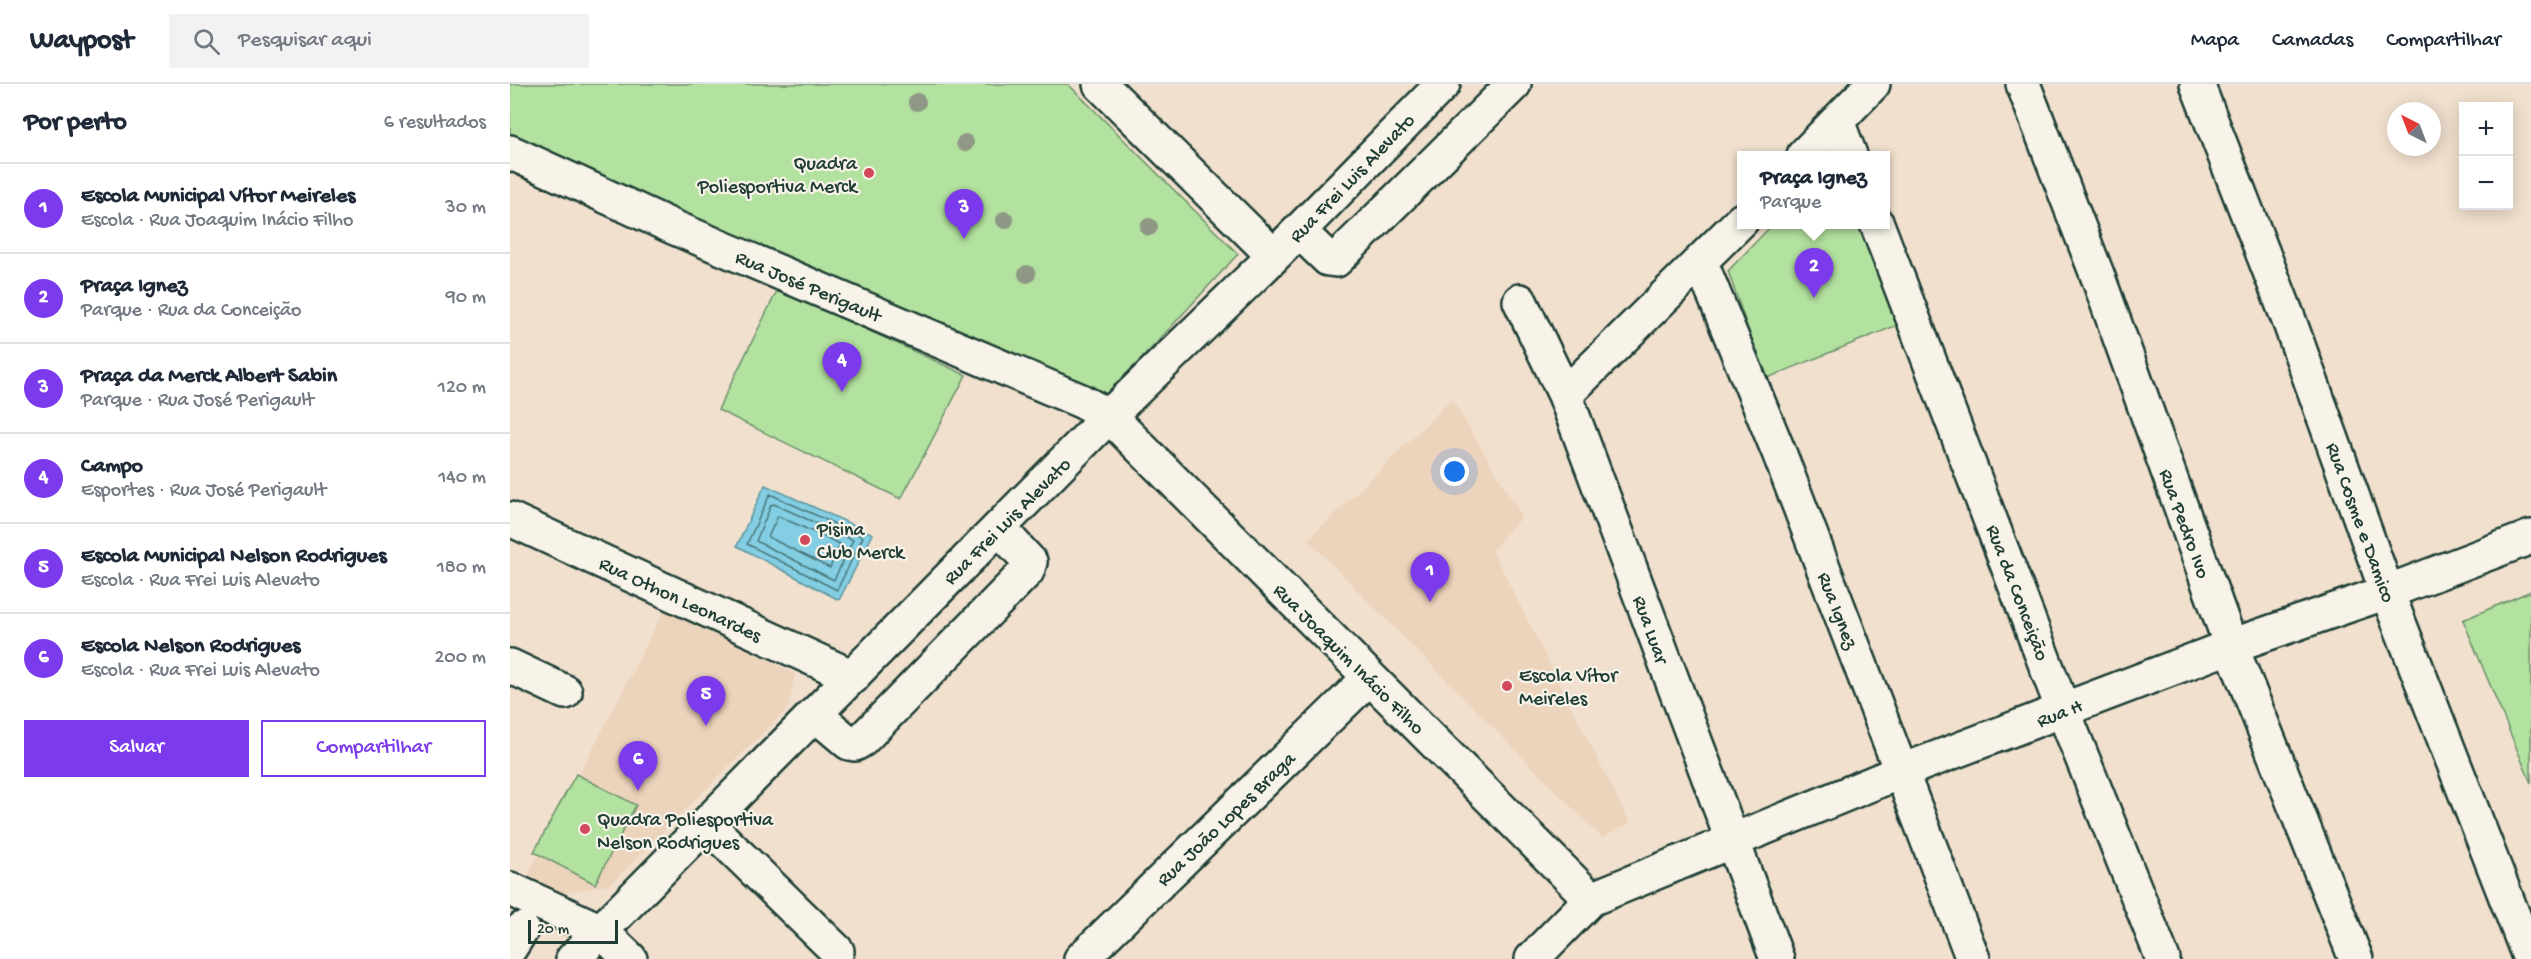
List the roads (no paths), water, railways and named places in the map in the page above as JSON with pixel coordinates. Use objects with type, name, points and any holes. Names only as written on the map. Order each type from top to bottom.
[{"type":"street","points":[[1100,84],[1274,256]]},
{"type":"street","name":"Rua Frei Luis Alevato","points":[[573,959],[1109,416],[1274,256],[1443,84]]},
{"type":"street","points":[[1299,231],[1328,259],[1336,260],[1514,84]]},
{"type":"street","points":[[1809,151],[1874,84]]},
{"type":"street","name":"Rua Pedro Ivo","points":[[2024,84],[2098,277],[2231,646],[2356,959]]},
{"type":"street","name":"Rua Cosme e Damico","points":[[2197,84],[2290,323],[2387,592],[2530,959]]},
{"type":"street","points":[[1837,121],[1848,151]]},
{"type":"street","name":"Rua José Perigault","points":[[510,152],[673,227],[1081,401],[1109,416]]},
{"type":"street","points":[[1565,395],[1737,225]]},
{"type":"street","name":"Rua da Conceição","points":[[1879,229],[2063,710],[2163,959]]},
{"type":"street","name":"Rua Ignez","points":[[1701,263],[1780,455],[1973,959]]},
{"type":"street","name":"Rua Luar","points":[[1520,302],[1565,395],[1777,959]]},
{"type":"street","name":"Rua Joaquim Inácio Filho","points":[[1109,416],[1591,898]]},
{"type":"street","name":"Rua Othon Leonardes","points":[[510,519],[853,676]]},
{"type":"street","points":[[816,715],[849,743],[855,744],[879,723],[1027,571],[1030,562],[1027,556],[999,528]]},
{"type":"street","name":"Rua H","points":[[1591,898],[1900,772],[2231,646],[2387,592],[2531,537]]},
{"type":"street","points":[[510,666],[565,692]]},
{"type":"street","name":"Rua João Lopes Braga","points":[[1081,959],[1369,678]]},
{"type":"street","points":[[707,824],[837,951]]},
{"type":"street","points":[[510,890],[601,931],[643,957]]},
{"type":"street","points":[[1532,959],[1591,898]]},
{"type":"water","name":"Pisina Club Merck","points":[[765,485],[873,534],[839,600],[737,546]]},
{"type":"place","name":"Quadra Poliesportiva Merck","points":[[869,173]]},
{"type":"place","name":"Praça da Merck Albert Sabin","points":[[964,239]]},
{"type":"place","name":"Praça Ignez","points":[[1814,298]]},
{"type":"place","name":"Campo","points":[[842,392]]},
{"type":"place","name":"Pisina Club Merck","points":[[805,540]]},
{"type":"place","name":"Escola Municipal Vítor Meireles","points":[[1430,602]]},
{"type":"place","name":"Escola Vítor Meireles","points":[[1507,686]]},
{"type":"place","name":"Escola Municipal Nelson Rodrigues","points":[[706,726]]},
{"type":"place","name":"Escola Nelson Rodrigues","points":[[638,791]]},
{"type":"place","name":"Quadra Poliesportiva Nelson Rodrigues","points":[[585,829]]}]
